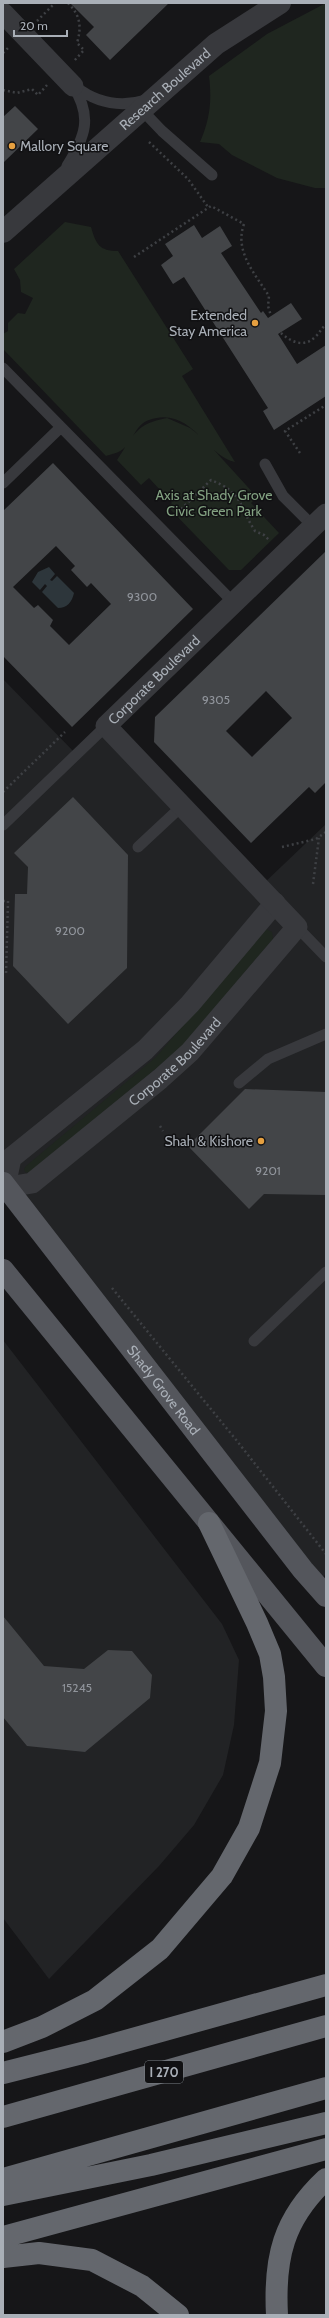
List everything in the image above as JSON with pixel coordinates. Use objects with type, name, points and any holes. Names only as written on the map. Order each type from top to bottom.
[{"type":"highway","points":[[3,2042],[42,2027],[95,2000],[160,1949],[222,1876],[249,1828],[270,1763],[276,1711],[274,1677],[270,1654],[209,1523]]},
{"type":"highway","points":[[3,2073],[86,2052],[326,1985]]},
{"type":"highway","name":"I 270","points":[[3,2118],[326,2026]]},
{"type":"highway","points":[[3,2179],[326,2088]]},
{"type":"highway","points":[[3,2195],[151,2165],[326,2123]]},
{"type":"highway","points":[[3,2237],[326,2149]]},
{"type":"highway","points":[[277,2315],[275,2282],[282,2242],[298,2211],[314,2190],[326,2179]]},
{"type":"highway","points":[[3,2257],[39,2253],[92,2260],[142,2286],[171,2311]]},
{"type":"main road","name":"Shady Grove Road","points":[[4,1186],[303,1570],[326,1596]]},
{"type":"main road","points":[[3,1270],[326,1666]]},
{"type":"street","name":"Research Boulevard","points":[[3,232],[216,44],[280,3]]},
{"type":"street","points":[[3,13],[73,86]]},
{"type":"street","name":"Corporate Boulevard","points":[[275,903],[190,1004],[145,1050],[11,1158],[4,1186],[32,1183],[160,1079],[190,1052],[297,927],[275,903],[106,726],[320,520]]},
{"type":"lane","points":[[73,86],[97,100],[110,103],[148,103],[162,131],[212,175]]},
{"type":"lane","points":[[43,196],[65,170],[78,149],[85,132],[84,108],[73,86]]},
{"type":"lane","points":[[3,368],[234,603]]},
{"type":"lane","points":[[3,483],[61,427]]},
{"type":"lane","points":[[265,464],[283,496],[320,520]]},
{"type":"lane","points":[[3,825],[106,726]]},
{"type":"lane","points":[[138,847],[182,806]]},
{"type":"lane","points":[[297,927],[326,957]]},
{"type":"lane","points":[[239,1083],[268,1059],[326,1034]]},
{"type":"lane","points":[[254,1341],[326,1272]]},
{"type":"path","points":[[36,22],[55,3]]},
{"type":"path","points":[[68,3],[77,12],[79,32],[77,43],[84,50],[74,61]]},
{"type":"path","points":[[3,53],[10,46]]},
{"type":"path","points":[[3,90],[17,93],[32,89],[38,95],[47,85]]},
{"type":"path","points":[[149,142],[188,179],[208,207]]},
{"type":"path","points":[[134,257],[210,206],[244,224],[241,232],[242,247],[248,264],[269,296],[268,306],[271,316]]},
{"type":"path","points":[[281,333],[288,339],[301,343],[315,338],[326,325]]},
{"type":"path","points":[[300,453],[285,431],[326,405]]},
{"type":"path","points":[[174,516],[211,480],[233,493],[242,504],[255,532],[264,535],[271,543]]},
{"type":"path","points":[[3,792],[65,732]]},
{"type":"path","points":[[282,848],[319,838],[326,832]]},
{"type":"path","points":[[314,884],[319,838]]},
{"type":"path","points":[[3,901],[8,901],[6,975]]},
{"type":"path","points":[[160,1126],[164,1131]]},
{"type":"path","points":[[111,1287],[237,1441],[326,1554]]},
{"type":"shaded area","points":[[49,567],[55,574],[50,580],[52,581],[57,576],[74,593],[70,602],[64,607],[58,608],[42,592],[47,586],[45,584],[40,590],[32,582],[38,572]]},
{"type":"shaded area","points":[[3,679],[76,754],[106,725],[261,886],[326,824],[326,1574],[318,1582],[3,1177]]},
{"type":"shaded area","points":[[3,1340],[222,1624],[239,1660],[234,1725],[223,1775],[194,1825],[159,1866],[49,1979],[3,1918]]},
{"type":"green space","points":[[326,3],[326,188],[315,188],[277,178],[232,155],[219,144],[200,142],[208,118],[210,94],[209,76],[267,34]]},
{"type":"green space","points":[[65,222],[91,227],[97,242],[102,248],[106,250],[118,251],[193,369],[182,376],[235,462],[225,458],[187,425],[164,417],[144,422],[137,429],[123,449],[106,456],[3,349],[3,334],[8,331],[8,323],[18,313],[25,314],[33,298],[21,292],[20,280],[14,269]]},
{"type":"green space","name":"Axis at Shady Grove Civic Green Park","points":[[167,418],[190,428],[204,439],[257,497],[251,503],[279,533],[241,570],[229,570],[168,507],[172,503],[149,478],[141,485],[117,460],[136,432],[148,424]]},
{"type":"green space","points":[[266,929],[272,932],[273,939],[180,1049],[29,1173],[25,1172],[24,1169],[26,1166],[156,1057]]},
{"type":"building","points":[[70,3],[169,3],[110,60],[86,35],[94,27]]},
{"type":"building","name":"Mallory Square","points":[[15,106],[38,129],[3,163],[3,117]]},
{"type":"building","name":"Extended Stay America","points":[[194,225],[202,238],[220,226],[232,246],[221,253],[261,313],[263,311],[268,318],[291,303],[302,319],[278,334],[297,364],[326,345],[326,396],[274,430],[263,411],[268,408],[184,277],[173,284],[161,265],[173,256],[165,244]]},
{"type":"building","points":[[53,463],[193,609],[72,727],[3,656],[3,511]],"holes":[[[56,546],[75,566],[71,570],[87,587],[91,583],[111,604],[69,645],[50,626],[53,620],[38,605],[34,608],[13,587]]]},
{"type":"building","points":[[326,551],[326,782],[315,793],[309,787],[251,843],[154,742],[155,717]],"holes":[[[266,691],[292,718],[252,757],[226,731]]]},
{"type":"building","points":[[73,797],[128,855],[127,968],[68,1024],[13,966],[15,894],[27,894],[28,867],[14,853]]},
{"type":"building","points":[[245,1089],[326,1092],[326,1195],[264,1194],[249,1209],[188,1146]]},
{"type":"building","points":[[3,1616],[44,1666],[84,1669],[108,1650],[132,1651],[152,1675],[150,1698],[85,1752],[27,1746],[3,1717]]},
{"type":"place","name":"Mallory Square","points":[[12,146]]},
{"type":"place","name":"Extended Stay America","points":[[255,323]]},
{"type":"place","name":"Shah & Kishore","points":[[261,1141]]}]
